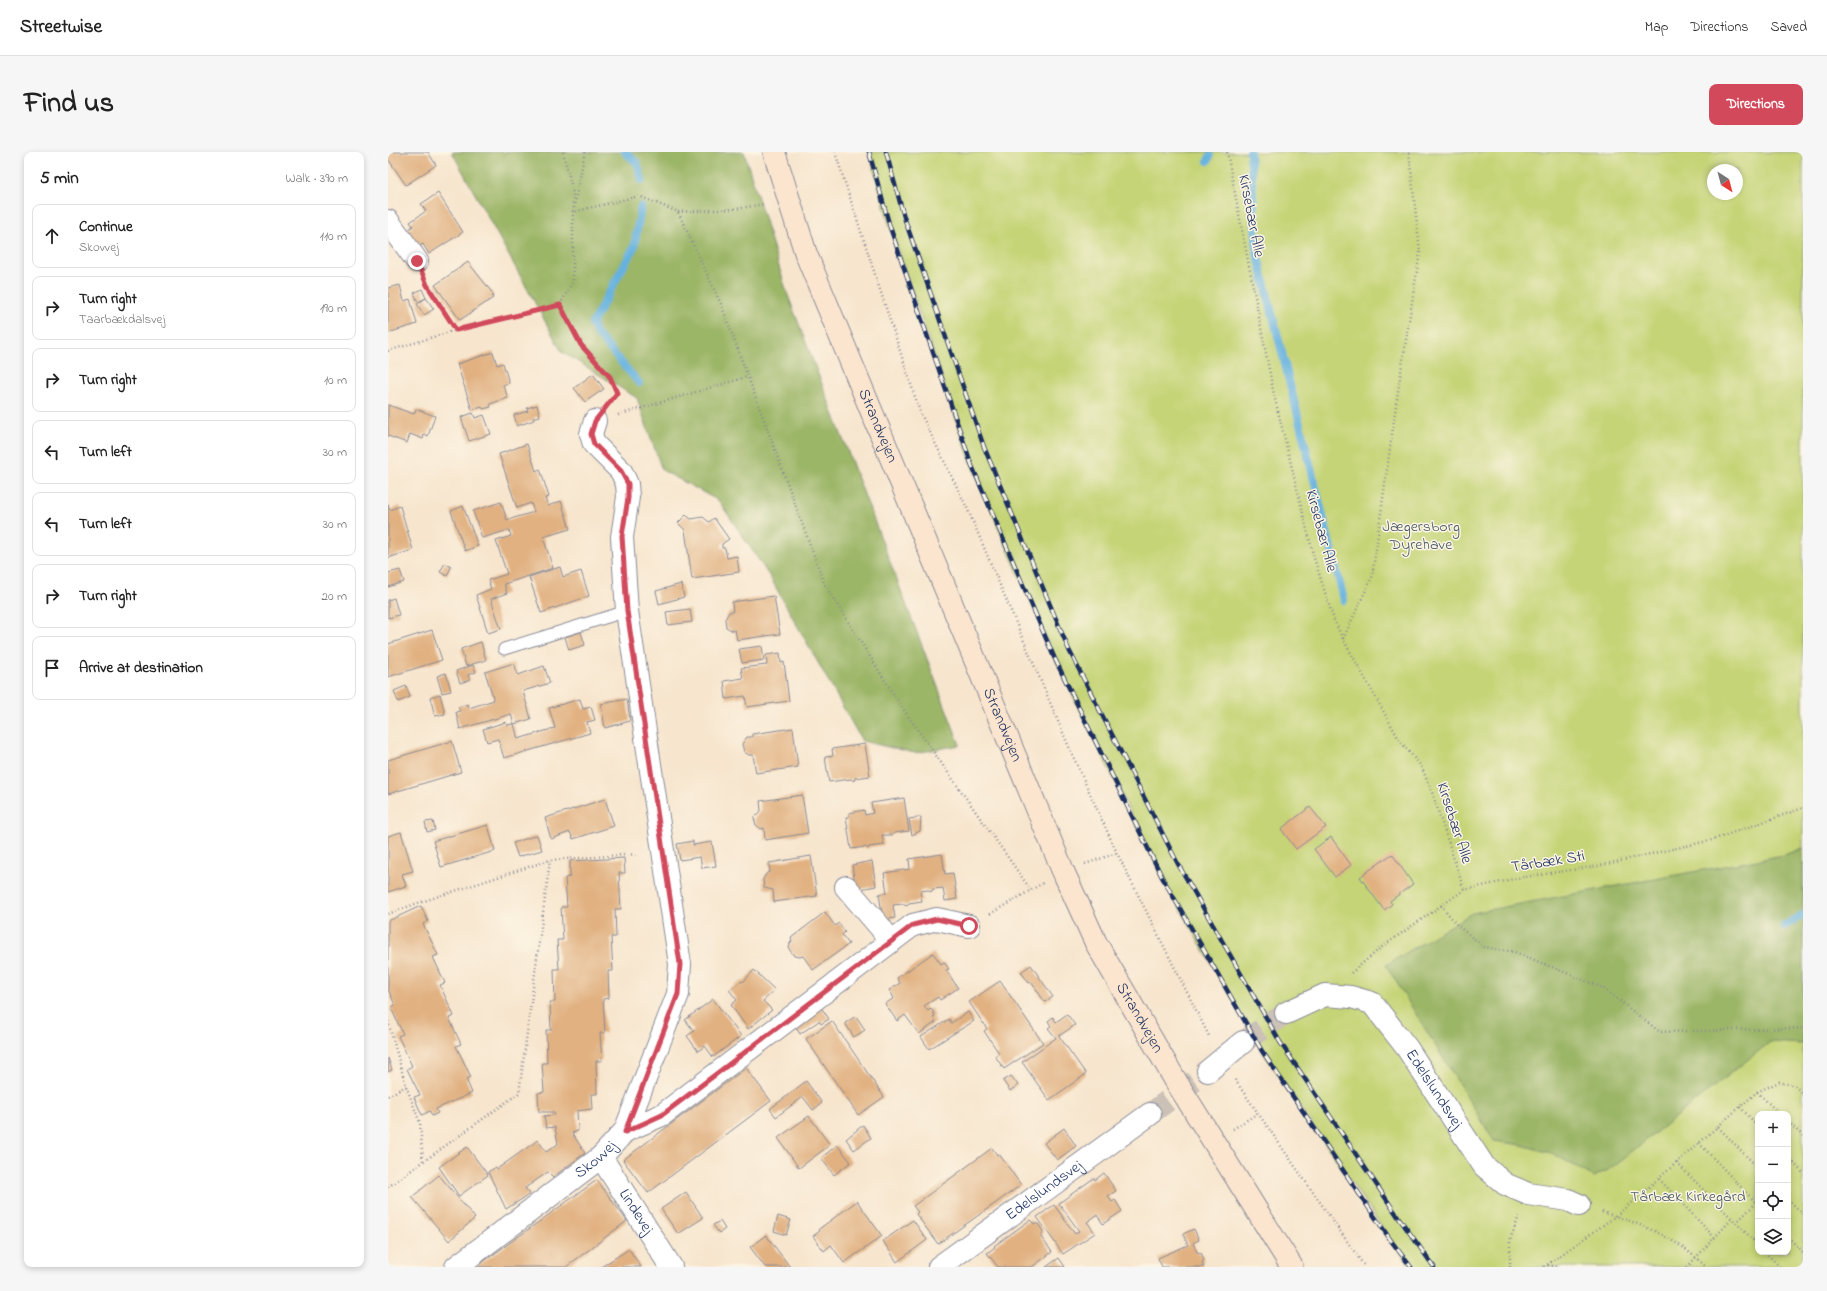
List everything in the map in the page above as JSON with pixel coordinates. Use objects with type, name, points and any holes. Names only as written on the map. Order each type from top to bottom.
[{"type":"main road","name":"Strandvejen","points":[[774,152],[815,276],[1063,871],[1096,943],[1177,1083],[1292,1267]]},
{"type":"street","points":[[388,221],[417,261]]},
{"type":"street","points":[[595,421],[591,434],[594,444],[621,471],[628,484],[628,498],[622,536],[627,611],[680,964],[678,994],[625,1132]]},
{"type":"street","points":[[846,887],[881,928],[890,942]]},
{"type":"street","name":"Skovvej","points":[[456,1267],[601,1157],[625,1132],[662,1115],[913,925],[937,919],[969,926]]},
{"type":"street","name":"Edelslundsvej","points":[[1286,1013],[1325,995],[1351,997],[1372,1004],[1407,1048],[1484,1166],[1505,1184],[1528,1194],[1568,1200],[1579,1205]]},
{"type":"street","points":[[1208,1071],[1244,1042]]},
{"type":"street","name":"Edelslundsvej","points":[[939,1267],[1150,1114]]},
{"type":"street","name":"Lindevej","points":[[601,1157],[671,1267]]},
{"type":"lane","points":[[504,649],[627,611]]},
{"type":"path","points":[[388,351],[456,330],[560,305],[573,281],[573,193],[563,152]]},
{"type":"path","points":[[573,212],[585,152]]},
{"type":"path","points":[[835,152],[920,412],[968,510],[1072,754],[1117,853],[1191,1002]]},
{"type":"path","name":"Kirsebær Alle","points":[[1227,152],[1274,394],[1314,558],[1334,620],[1342,639],[1400,741],[1421,766],[1432,792],[1464,890]]},
{"type":"path","points":[[1342,639],[1372,577],[1399,384],[1420,252],[1409,152]]},
{"type":"path","points":[[573,212],[639,196],[678,212],[735,209],[789,200]]},
{"type":"path","points":[[678,212],[721,304],[825,584],[901,706],[1031,890]]},
{"type":"path","points":[[417,261],[427,285],[456,330]]},
{"type":"path","points":[[560,305],[581,345],[610,377],[617,393],[595,421]]},
{"type":"path","points":[[595,421],[663,403],[747,377]]},
{"type":"path","name":"Tårbæk Sti","points":[[1325,995],[1383,946],[1464,890],[1518,878],[1598,866],[1712,840],[1803,808]]},
{"type":"path","points":[[388,914],[550,860],[663,852]]},
{"type":"path","points":[[388,1187],[519,1093],[550,860]]},
{"type":"path","points":[[1442,905],[1458,926],[1484,947],[1515,952],[1603,988],[1660,1032],[1803,1028]]},
{"type":"path","points":[[388,1021],[406,1086],[420,1123],[424,1162]]},
{"type":"path","points":[[1544,1267],[1616,1216],[1757,1092],[1779,1082],[1795,1086],[1803,1094]]},
{"type":"path","points":[[388,1096],[406,1086]]},
{"type":"path","points":[[1757,1092],[1777,1111]]},
{"type":"path","points":[[1740,1107],[1755,1123]]},
{"type":"path","points":[[1214,1141],[1258,1113],[1365,1267]]},
{"type":"path","points":[[1791,1125],[1803,1136]]},
{"type":"path","points":[[1718,1127],[1755,1165]]},
{"type":"path","points":[[1700,1143],[1755,1202]]},
{"type":"path","points":[[1791,1160],[1803,1173]]},
{"type":"path","points":[[1677,1163],[1753,1240]]},
{"type":"path","points":[[1791,1166],[1794,1163]]},
{"type":"path","points":[[1659,1179],[1715,1238]]},
{"type":"path","points":[[1510,1267],[1510,1240],[1528,1194]]},
{"type":"path","points":[[1791,1201],[1803,1214]]},
{"type":"path","points":[[1736,1223],[1755,1206]]},
{"type":"path","points":[[1616,1216],[1640,1223],[1677,1243],[1696,1257],[1706,1267]]},
{"type":"path","points":[[1687,1267],[1732,1219]]},
{"type":"path","points":[[1791,1239],[1803,1252]]},
{"type":"path","points":[[1768,1255],[1780,1267]]},
{"type":"path","points":[[1547,1265],[1557,1267]]},
{"type":"green space","points":[[452,152],[744,152],[787,293],[960,745],[915,753],[862,741],[770,577],[719,501],[662,470],[637,398],[562,352]]},
{"type":"green space","name":"Jægersborg Dyrehave","points":[[869,152],[1803,152],[1803,1267],[1411,1267],[1392,1242],[1262,1051],[1162,877],[1054,657],[972,466],[890,227]]},
{"type":"green space","points":[[1803,848],[1803,1044],[1770,1042],[1611,1168],[1594,1177],[1554,1154],[1522,1145],[1494,1141],[1386,965],[1472,913],[1784,855]]},
{"type":"building","points":[[388,152],[428,152],[436,165],[406,185],[388,159]]},
{"type":"building","points":[[438,193],[463,232],[429,254],[423,244],[415,248],[408,230],[413,226],[410,222],[426,211],[421,204]]},
{"type":"building","points":[[468,262],[494,295],[492,296],[493,298],[460,320],[435,285]]},
{"type":"building","points":[[400,285],[404,301],[410,299],[417,324],[388,333],[388,288]]},
{"type":"building","points":[[422,289],[426,298],[418,302],[414,293]]},
{"type":"building","points":[[426,298],[434,309],[424,315],[417,304]]},
{"type":"building","points":[[493,352],[497,365],[503,363],[509,383],[503,385],[508,398],[490,404],[491,407],[483,409],[482,407],[472,410],[457,364]]},
{"type":"building","points":[[593,374],[604,389],[585,402],[574,388]]},
{"type":"building","points":[[388,405],[414,414],[416,409],[435,416],[428,436],[424,434],[423,439],[410,434],[407,443],[388,436]]},
{"type":"building","points":[[537,405],[540,416],[533,418],[534,420],[517,426],[514,415],[528,411],[527,408]]},
{"type":"building","points":[[473,413],[475,418],[484,415],[491,434],[469,441],[461,417]]},
{"type":"building","points":[[527,444],[536,471],[540,469],[549,497],[545,498],[548,506],[561,501],[570,529],[543,537],[553,568],[504,584],[507,593],[491,599],[501,629],[488,633],[476,595],[491,589],[488,580],[507,574],[496,541],[511,536],[509,530],[482,538],[473,511],[501,502],[507,520],[534,512],[531,503],[517,508],[499,454]]},
{"type":"building","points":[[388,504],[390,510],[400,506],[413,550],[388,558]]},
{"type":"building","points":[[463,506],[478,546],[465,551],[451,511]]},
{"type":"building","points":[[686,515],[691,519],[703,517],[709,522],[714,518],[729,539],[722,544],[722,548],[725,548],[727,558],[737,556],[739,572],[692,579],[685,530],[678,523]]},
{"type":"building","points":[[445,563],[451,567],[447,576],[440,572]]},
{"type":"building","points":[[560,567],[563,577],[581,571],[589,596],[541,613],[529,577]]},
{"type":"building","points":[[400,570],[404,582],[388,587],[388,573]]},
{"type":"building","points":[[681,584],[684,597],[659,604],[656,591]]},
{"type":"building","points":[[774,596],[780,634],[737,640],[735,630],[733,631],[726,627],[725,619],[729,612],[733,612],[732,602]]},
{"type":"building","points":[[394,598],[399,615],[388,618],[388,600]]},
{"type":"building","points":[[690,609],[692,622],[668,625],[666,612]]},
{"type":"building","points":[[432,630],[442,660],[388,677],[388,644]]},
{"type":"building","points":[[581,632],[585,645],[569,650],[565,637]]},
{"type":"building","points":[[481,642],[486,660],[466,666],[461,649]]},
{"type":"building","points":[[762,646],[764,660],[742,663],[739,649]]},
{"type":"building","points":[[780,653],[781,663],[784,662],[789,701],[747,707],[745,696],[726,699],[724,681],[743,678],[741,668],[767,665],[766,655]]},
{"type":"building","points":[[514,663],[518,675],[544,666],[550,683],[523,691],[531,719],[514,724],[511,714],[460,729],[456,712],[460,711],[458,707],[468,704],[469,708],[494,700],[485,672]]},
{"type":"building","points":[[473,665],[476,672],[468,675],[470,680],[460,683],[456,671]]},
{"type":"building","points":[[446,673],[451,691],[442,693],[437,676]]},
{"type":"building","points":[[406,686],[410,697],[398,702],[394,691]]},
{"type":"building","points":[[440,694],[445,714],[435,716],[430,697]]},
{"type":"building","points":[[580,699],[583,709],[591,707],[595,720],[587,722],[590,733],[504,758],[498,739],[487,742],[483,729],[506,722],[507,725],[514,724],[518,739],[555,728],[549,708]]},
{"type":"building","points":[[627,699],[630,721],[605,728],[601,704]]},
{"type":"building","points":[[793,728],[798,767],[756,773],[753,755],[749,755],[744,752],[742,744],[747,737],[752,737],[752,734]]},
{"type":"building","points":[[452,741],[461,772],[388,794],[388,760]]},
{"type":"building","points":[[865,744],[870,776],[855,778],[854,781],[851,779],[829,782],[825,757],[833,756],[832,749]]},
{"type":"building","points":[[802,795],[808,833],[765,840],[764,828],[761,829],[756,825],[754,818],[761,811],[760,801]]},
{"type":"building","points":[[904,798],[909,831],[894,833],[893,835],[882,835],[884,845],[869,847],[868,849],[865,847],[851,849],[846,817],[849,817],[849,813],[864,810],[865,815],[873,813],[871,803]]},
{"type":"building","points":[[605,799],[614,826],[573,839],[570,832],[551,839],[545,818]]},
{"type":"building","points":[[1310,807],[1326,827],[1296,849],[1281,829]]},
{"type":"building","points":[[921,817],[920,831],[912,835],[909,819]]},
{"type":"building","points":[[433,821],[435,830],[427,832],[425,822]]},
{"type":"building","points":[[488,825],[495,851],[441,867],[433,841]]},
{"type":"building","points":[[401,832],[413,871],[402,874],[406,886],[388,892],[388,836]]},
{"type":"building","points":[[537,835],[542,850],[518,857],[513,843]]},
{"type":"building","points":[[1331,837],[1351,865],[1335,877],[1314,849]]},
{"type":"building","points":[[693,841],[693,845],[712,842],[716,866],[702,868],[700,857],[680,860],[677,844]]},
{"type":"building","points":[[942,854],[945,874],[953,873],[957,899],[945,901],[943,888],[933,889],[931,892],[928,890],[920,891],[922,901],[909,903],[906,906],[903,904],[893,905],[895,918],[883,920],[879,894],[887,893],[884,873],[910,869],[909,859]]},
{"type":"building","points":[[1392,854],[1413,884],[1390,901],[1392,904],[1384,910],[1360,877]]},
{"type":"building","points":[[811,856],[817,896],[774,902],[773,890],[764,888],[763,879],[767,873],[770,872],[769,863]]},
{"type":"building","points":[[624,858],[625,873],[619,873],[621,909],[615,909],[616,937],[611,937],[613,971],[608,971],[609,998],[603,999],[605,1033],[600,1033],[602,1061],[596,1061],[597,1094],[591,1094],[592,1109],[577,1111],[578,1131],[572,1133],[585,1153],[553,1177],[548,1172],[525,1188],[530,1194],[506,1209],[488,1172],[496,1167],[497,1169],[538,1140],[546,1152],[558,1144],[555,1127],[546,1128],[544,1116],[555,1115],[554,1112],[539,1112],[538,1093],[544,1092],[542,1063],[547,1063],[546,1030],[551,1030],[550,1002],[555,1002],[554,969],[559,969],[557,940],[563,940],[561,907],[567,907],[565,878],[570,877],[570,861]]},
{"type":"building","points":[[872,861],[876,886],[856,890],[852,865]]},
{"type":"building","points":[[421,906],[428,921],[423,924],[438,955],[433,957],[445,983],[440,985],[454,1016],[449,1018],[461,1044],[456,1046],[471,1077],[466,1079],[472,1093],[436,1109],[438,1113],[432,1116],[430,1111],[422,1115],[414,1097],[420,1095],[407,1069],[412,1066],[398,1036],[403,1034],[391,1008],[395,1005],[388,989],[388,921]]},
{"type":"building","points":[[825,912],[835,926],[839,923],[845,932],[842,935],[849,944],[813,970],[803,956],[794,956],[789,949],[792,941],[791,938]]},
{"type":"building","points":[[933,953],[941,964],[944,962],[949,969],[946,970],[958,988],[940,1000],[938,997],[924,1006],[928,1011],[931,1008],[936,1022],[919,1034],[905,1015],[897,1021],[885,1004],[894,998],[889,990],[900,983],[897,978]]},
{"type":"building","points":[[1031,965],[1053,997],[1045,1002],[1031,982],[1029,983],[1021,972]]},
{"type":"building","points":[[754,970],[775,990],[763,1001],[772,1010],[748,1029],[731,1005],[737,1000],[729,990],[742,981],[743,982]]},
{"type":"building","points":[[1000,981],[1043,1043],[1004,1069],[995,1056],[999,1053],[984,1031],[987,1029],[969,1002]]},
{"type":"building","points":[[713,999],[741,1036],[713,1057],[705,1046],[698,1051],[687,1036],[694,1031],[685,1020]]},
{"type":"building","points":[[818,1003],[829,1019],[821,1024],[819,1021],[800,1034],[792,1021]]},
{"type":"building","points":[[968,1012],[974,1021],[929,1049],[921,1037],[949,1019],[951,1023]]},
{"type":"building","points":[[1067,1014],[1075,1025],[1059,1036],[1086,1074],[1049,1100],[1022,1062],[1056,1038],[1048,1028],[1051,1026],[1048,1021],[1053,1017],[1056,1022]]},
{"type":"building","points":[[856,1016],[865,1030],[854,1037],[845,1023]]},
{"type":"building","points":[[832,1021],[884,1097],[858,1115],[806,1039]]},
{"type":"building","points":[[388,1058],[392,1070],[388,1072]]},
{"type":"building","points":[[746,1068],[771,1101],[648,1193],[623,1160]]},
{"type":"building","points":[[1011,1076],[1018,1085],[1010,1091],[1003,1081]]},
{"type":"building","points":[[806,1081],[822,1103],[813,1110],[803,1097],[776,1117],[770,1109]]},
{"type":"building","points":[[809,1116],[830,1145],[799,1168],[778,1138]]},
{"type":"building","points":[[863,1125],[871,1138],[854,1150],[846,1139]]},
{"type":"building","points":[[1064,1128],[1076,1146],[1057,1160],[1044,1143]]},
{"type":"building","points":[[837,1145],[851,1162],[834,1175],[821,1158]]},
{"type":"building","points":[[467,1147],[488,1175],[459,1196],[439,1167]]},
{"type":"building","points":[[992,1148],[997,1155],[999,1154],[1021,1185],[938,1244],[916,1214],[918,1212],[913,1206]]},
{"type":"building","points":[[1104,1173],[1116,1191],[1108,1196],[1112,1202],[1115,1200],[1122,1211],[1103,1224],[1097,1215],[1087,1222],[1095,1233],[1063,1254],[1037,1217],[1054,1205],[1075,1234],[1079,1231],[1059,1203],[1094,1178],[1095,1180]]},
{"type":"building","points":[[439,1175],[475,1218],[449,1241],[412,1197]]},
{"type":"building","points":[[597,1180],[627,1221],[566,1267],[476,1267]]},
{"type":"building","points":[[686,1192],[703,1218],[678,1234],[661,1209]]},
{"type":"building","points":[[857,1201],[882,1236],[844,1263],[831,1245],[824,1251],[813,1236],[820,1231],[819,1229]]},
{"type":"building","points":[[778,1216],[791,1220],[786,1235],[774,1231]]},
{"type":"building","points":[[913,1220],[927,1240],[897,1262],[883,1241]]},
{"type":"building","points":[[1030,1220],[1033,1223],[1038,1224],[1043,1231],[1041,1237],[1052,1252],[1032,1267],[998,1267],[987,1253],[995,1247],[994,1246]]},
{"type":"building","points":[[720,1221],[725,1229],[719,1233],[713,1225]]},
{"type":"building","points":[[1194,1229],[1199,1240],[1193,1243],[1197,1252],[1201,1253],[1204,1259],[1202,1263],[1204,1267],[1162,1267],[1158,1258],[1188,1245],[1183,1234]]},
{"type":"building","points":[[766,1235],[790,1267],[765,1267],[750,1247]]},
{"type":"building","points":[[629,1249],[641,1267],[601,1267]]},
{"type":"building","points":[[1059,1258],[1065,1267],[1046,1267]]},
{"type":"waterway","points":[[625,152],[637,163],[642,180]]},
{"type":"waterway","points":[[1250,152],[1257,253],[1344,600]]},
{"type":"waterway","points":[[1208,161],[1210,156]]},
{"type":"waterway","points":[[639,383],[596,333],[592,324],[634,247],[641,207]]},
{"type":"waterway","points":[[1784,926],[1803,915]]},
{"type":"tunnel","points":[[1243,1042],[1286,1013]]},
{"type":"tunnel","points":[[1150,1114],[1208,1071]]},
{"type":"railway","points":[[869,152],[890,227],[972,466],[1054,657],[1162,877],[1262,1051],[1392,1242],[1411,1267]]},
{"type":"railway","points":[[886,152],[904,217],[984,447],[1069,650],[1178,864],[1280,1042],[1399,1218],[1434,1267]]},
{"type":"route","points":[[417,261],[427,285],[456,330],[560,305],[581,345],[610,377],[617,393],[595,421],[591,434],[594,444],[621,471],[628,484],[628,498],[622,536],[627,611],[680,964],[678,994],[625,1132],[662,1115],[913,925],[937,919],[969,926]]},
{"type":"park label","name":"Tårbæk Kirkegård","points":[[1688,1197]]}]
